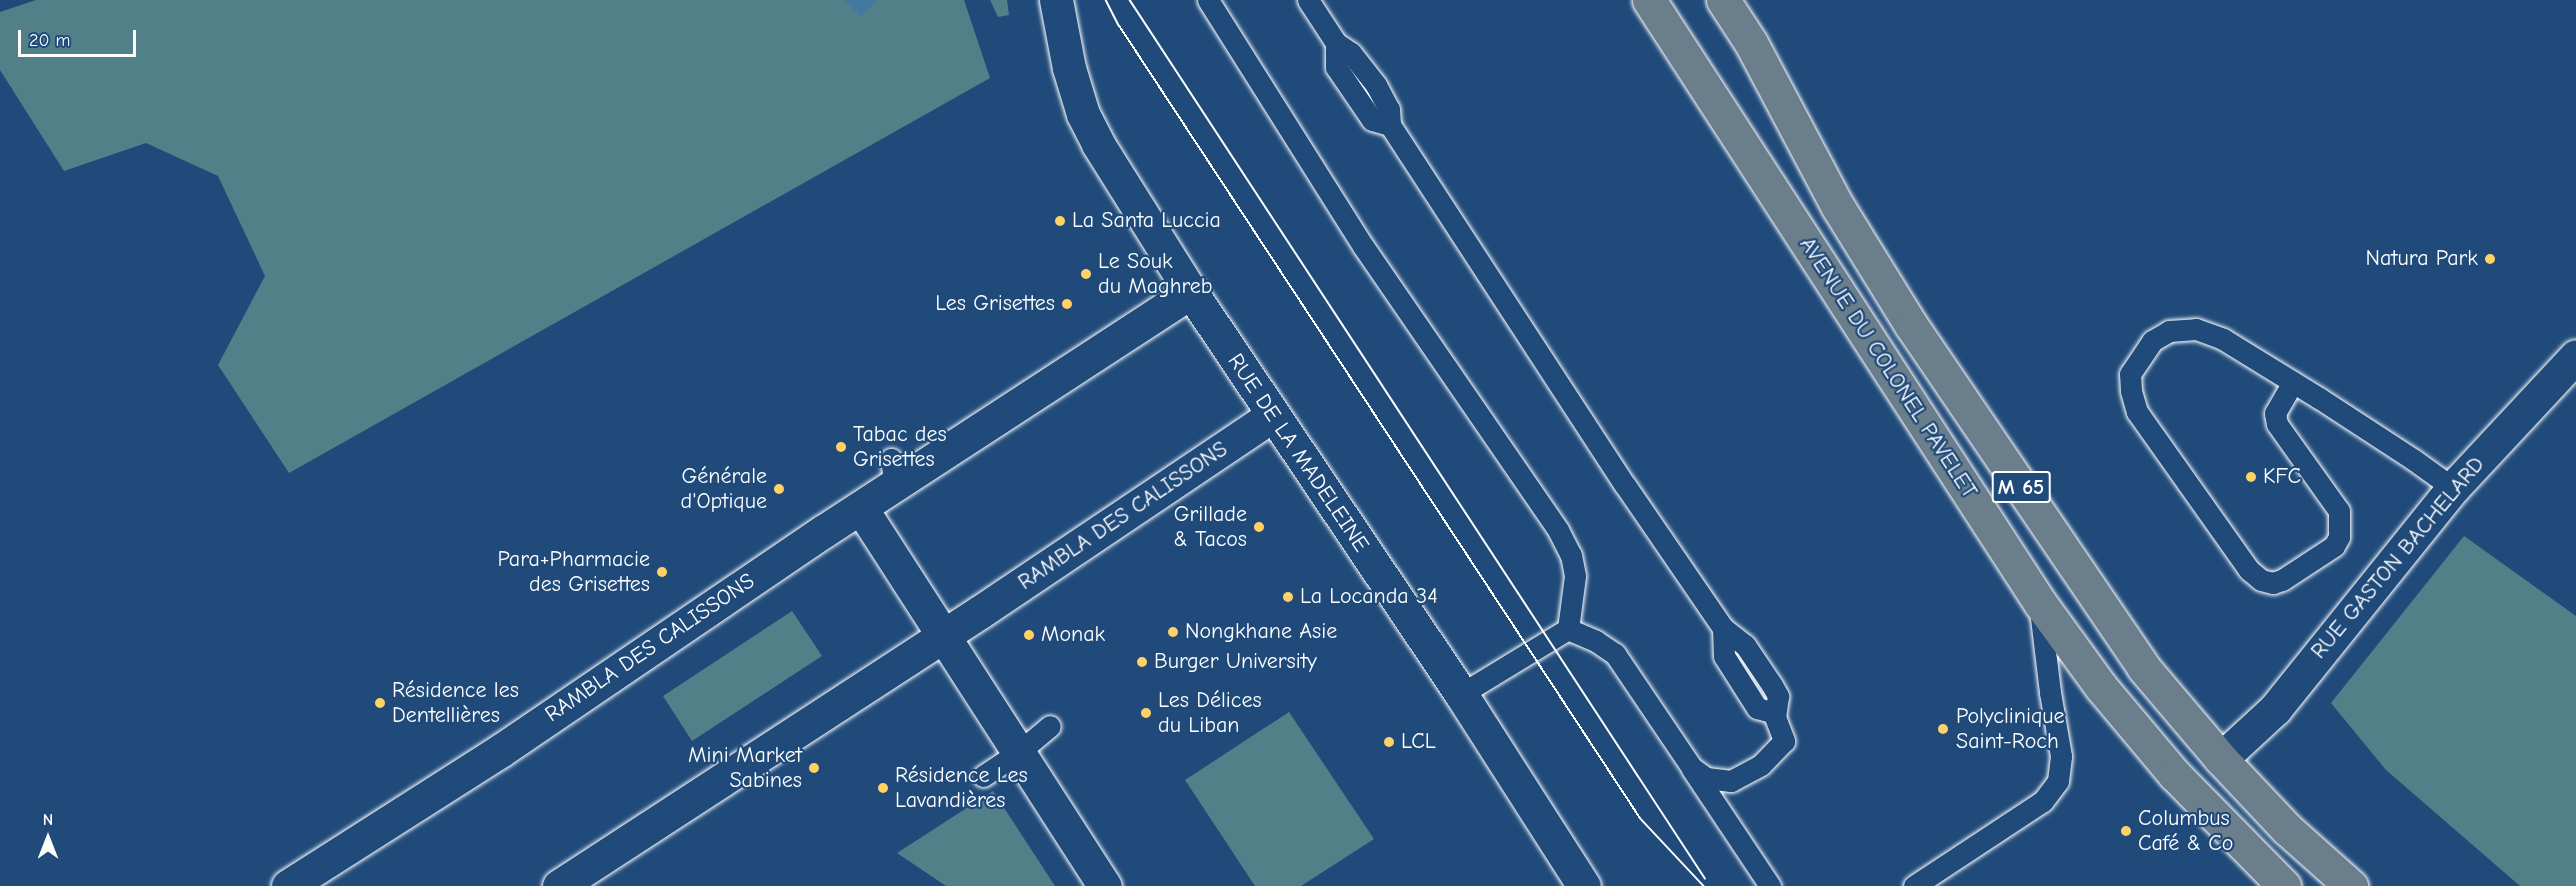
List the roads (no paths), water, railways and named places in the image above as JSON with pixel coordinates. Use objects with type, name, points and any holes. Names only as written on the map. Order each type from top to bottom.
[{"type":"main road","name":"AVENUE DU COLONEL PAVELET","points":[[1649,0],[2040,603],[2100,687],[2174,774],[2284,886]]},
{"type":"main road","name":"AVENUE DU COLONEL PAVELET","points":[[1723,0],[1751,43],[1838,207],[1911,325],[2143,667],[2221,759],[2287,829],[2351,886]]},
{"type":"street","name":"RUE DE LA MADELEINE","points":[[1059,1],[1070,68],[1083,114],[1098,144],[1272,416],[1461,694],[1584,886]]},
{"type":"street","name":"RAMBLA DES CALISSONS","points":[[288,886],[500,751],[861,508],[899,476],[1191,292]]},
{"type":"street","name":"RUE GASTON BACHELARD","points":[[2221,759],[2275,709],[2453,488],[2576,356]]},
{"type":"street","name":"RAMBLA DES CALISSONS","points":[[560,886],[944,635],[1272,416]]},
{"type":"street","points":[[861,508],[1105,886]]},
{"type":"lane","points":[[1208,0],[1364,246],[1558,530],[1571,555],[1575,576],[1568,630]]},
{"type":"lane","points":[[1308,0],[1336,43],[1351,53],[1376,86],[1389,109],[1390,125],[1625,485],[1723,628],[1745,645],[1778,696],[1774,713],[1784,741],[1761,765],[1731,781],[1707,778],[1692,768]]},
{"type":"lane","points":[[1336,43],[1336,67],[1372,120],[1390,125]]},
{"type":"lane","points":[[2293,382],[2275,413],[2277,424],[2339,511],[2341,525],[2334,546],[2282,580],[2272,583],[2261,580],[2249,570],[2137,412],[2131,391],[2130,374],[2152,341],[2169,331],[2196,329],[2223,339],[2293,382],[2414,460],[2453,488]]},
{"type":"lane","points":[[1914,886],[2043,801],[2058,781],[2061,756],[2050,692],[2040,603]]},
{"type":"lane","points":[[1461,694],[1568,630]]},
{"type":"lane","points":[[1568,630],[1596,641],[1616,654],[1770,886]]},
{"type":"lane","points":[[983,776],[1019,752],[1050,726]]},
{"type":"water","points":[[844,0],[877,0],[861,17]]},
{"type":"tram line","points":[[1106,0],[1119,25],[1641,819],[1704,886]]},
{"type":"tram line","points":[[1130,0],[1705,878]]},
{"type":"place","name":"La Santa Luccia","points":[[1060,221]]},
{"type":"place","name":"Natura Park","points":[[2490,259]]},
{"type":"place","name":"Le Souk du Maghreb","points":[[1086,274]]},
{"type":"place","name":"Les Grisettes","points":[[1067,304]]},
{"type":"place","name":"Tabac des Grisettes","points":[[841,447]]},
{"type":"place","name":"KFC","points":[[2251,477]]},
{"type":"place","name":"Générale d'Optique","points":[[779,489]]},
{"type":"place","name":"Grillade & Tacos","points":[[1259,527]]},
{"type":"place","name":"Para+Pharmacie des Grisettes","points":[[662,572]]},
{"type":"place","name":"La Locanda 34","points":[[1288,597]]},
{"type":"place","name":"Nongkhane Asie","points":[[1173,632]]},
{"type":"place","name":"Monak","points":[[1029,635]]},
{"type":"place","name":"Burger University","points":[[1142,662]]},
{"type":"place","name":"Résidence les Dentellières","points":[[380,703]]},
{"type":"place","name":"Les Délices du Liban","points":[[1146,713]]},
{"type":"place","name":"Polyclinique Saint-Roch","points":[[1943,729]]},
{"type":"place","name":"LCL","points":[[1389,742]]},
{"type":"place","name":"Mini Market Sabines","points":[[814,768]]},
{"type":"place","name":"Résidence Les Lavandières","points":[[883,788]]},
{"type":"place","name":"Columbus Café & Co","points":[[2126,831]]}]
